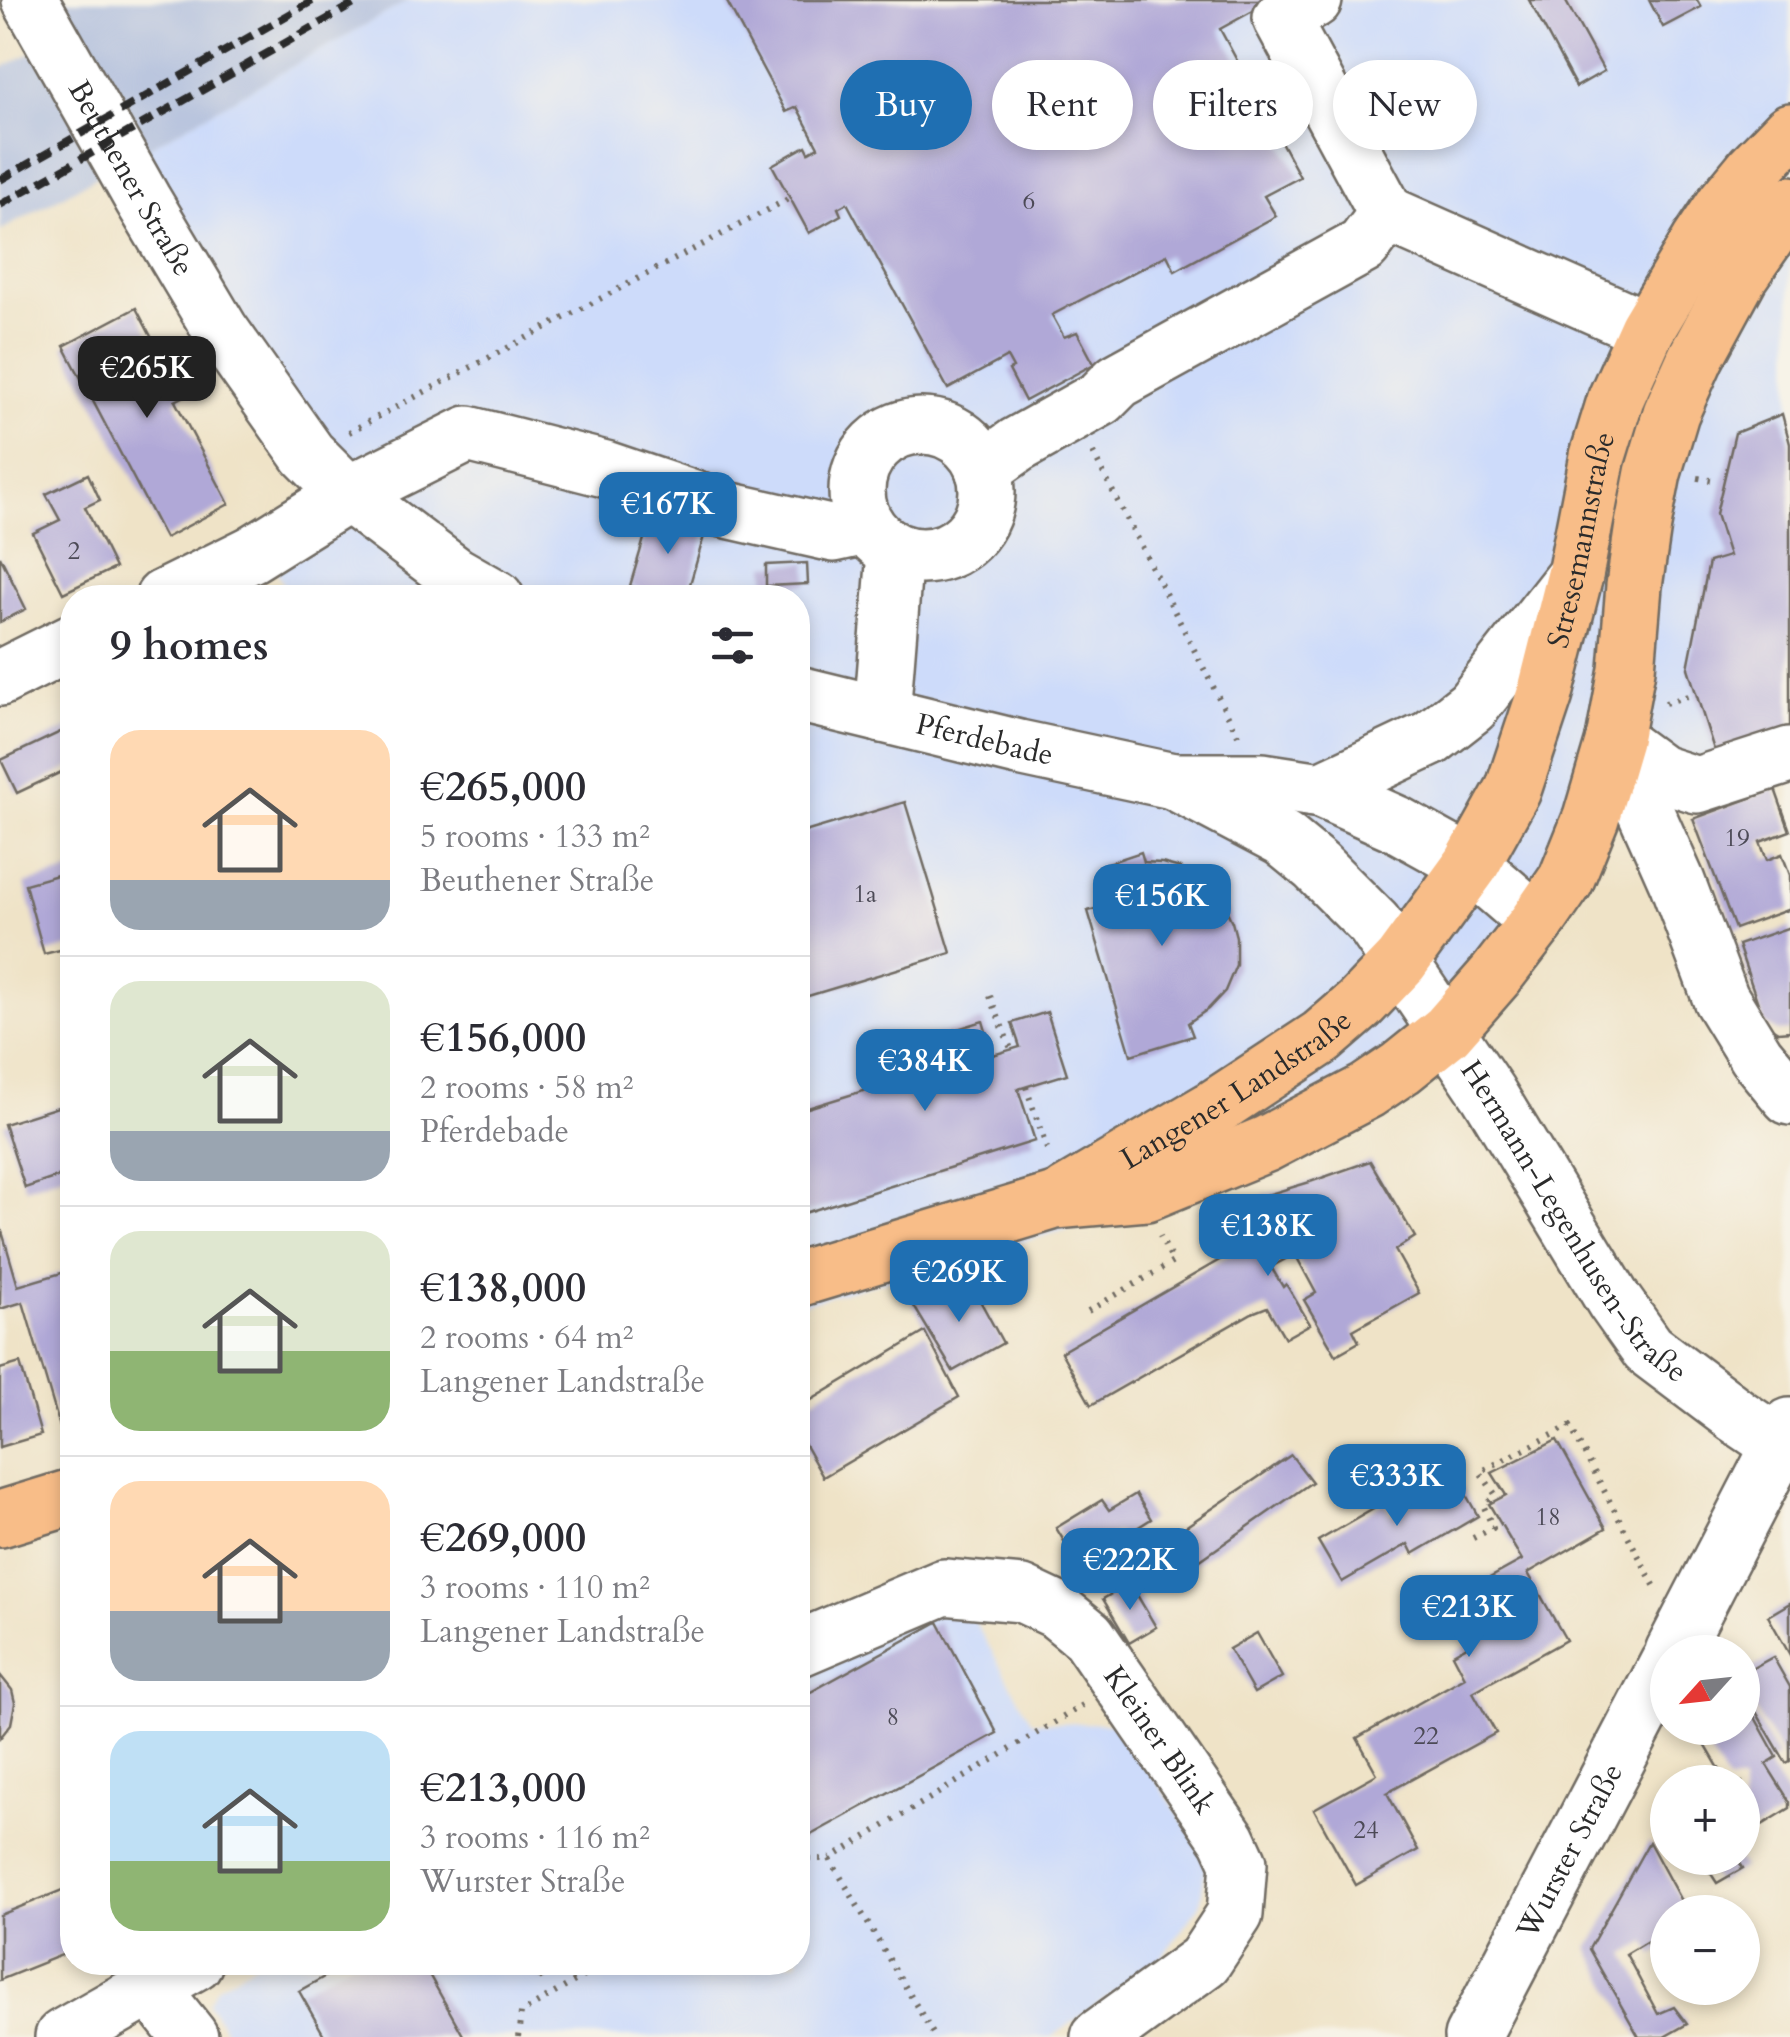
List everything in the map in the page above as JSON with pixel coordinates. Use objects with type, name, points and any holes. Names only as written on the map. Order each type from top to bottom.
[{"type":"main road","name":"Stresemannstraße","points":[[1401,961],[1471,865],[1520,773],[1545,694],[1598,456],[1616,398],[1648,330],[1699,242],[1725,203],[1790,131]]},
{"type":"main road","name":"Stresemannstraße","points":[[1448,1031],[1496,976],[1566,880],[1591,818],[1614,740],[1627,669],[1643,525],[1670,413],[1741,274],[1790,204]]},
{"type":"main road","name":"Langener Landstraße","points":[[810,1275],[1059,1199],[1214,1108],[1322,1036],[1401,961]]},
{"type":"main road","name":"Langener Landstraße","points":[[1059,1199],[1146,1193],[1266,1144],[1367,1091],[1448,1031]]},
{"type":"main road","points":[[0,1519],[60,1501]]},
{"type":"street","name":"Beuthener Straße","points":[[30,0],[222,332],[308,454],[348,494]]},
{"type":"street","points":[[1314,0],[1280,18],[1387,214],[1648,330]]},
{"type":"street","points":[[983,468],[1101,398],[1118,381],[1363,246],[1387,214]]},
{"type":"street","points":[[189,585],[252,554],[348,494],[468,434],[605,469],[723,508],[834,534],[881,540],[934,557],[968,540],[986,508],[983,468],[965,440],[933,425],[891,432],[866,454],[856,485],[881,540],[882,714]]},
{"type":"street","points":[[348,494],[473,585]]},
{"type":"street","points":[[1321,790],[1430,738],[1472,706],[1574,575]]},
{"type":"street","points":[[0,678],[60,648]]},
{"type":"street","name":"Pferdebade","points":[[810,697],[1174,782],[1262,781],[1321,790],[1397,824],[1471,865],[1538,922]]},
{"type":"street","points":[[1614,740],[1659,773],[1698,784],[1790,755]]},
{"type":"street","points":[[1614,740],[1677,882],[1721,999],[1756,1056],[1786,1089]]},
{"type":"street","name":"Pferdebade","points":[[1174,782],[1283,840],[1316,866],[1374,924],[1401,961]]},
{"type":"street","name":"Hermann-Legenhusen-Straße","points":[[1401,961],[1648,1349],[1737,1416],[1785,1436]]},
{"type":"street","name":"Wurster Straße","points":[[1682,1635],[1785,1436]]},
{"type":"street","name":"Kleiner Blink","points":[[810,1644],[944,1587],[1022,1594],[1056,1610],[1088,1636],[1228,1839],[1238,1863],[1235,1914],[1204,1962],[1099,2037]]},
{"type":"street","name":"Wurster Straße","points":[[1472,2037],[1650,1697]]},
{"type":"street","points":[[63,2037],[173,1975],[190,2037]]},
{"type":"path","points":[[308,454],[790,198]]},
{"type":"path","points":[[1073,414],[1262,781]]},
{"type":"path","points":[[1664,704],[1691,695]]},
{"type":"path","points":[[990,996],[1011,1050]]},
{"type":"path","points":[[1026,1087],[1059,1199]]},
{"type":"path","points":[[1088,1312],[1174,1262],[1138,1194]]},
{"type":"path","points":[[1473,1538],[1493,1528],[1484,1507],[1495,1494],[1480,1472],[1570,1426],[1667,1635]]},
{"type":"path","points":[[810,1859],[830,1860],[1120,1682]]},
{"type":"path","points":[[830,1860],[935,2037]]},
{"type":"path","points":[[518,2037],[521,2013],[585,1975]]},
{"type":"shaded area","points":[[29,0],[409,0],[0,231],[0,69],[54,41]]},
{"type":"shaded area","points":[[409,0],[1790,0],[1790,730],[1630,779],[1442,1061],[1150,1206],[810,1302],[810,585],[283,585],[270,556],[355,501],[126,160]]},
{"type":"shaded area","points":[[946,1601],[971,1615],[1032,1722],[1119,1724],[1207,1857],[1200,1905],[1161,1958],[1052,2037],[229,2037],[208,2003],[218,1986],[236,1975],[810,1975],[810,1660]]},
{"type":"building","points":[[726,0],[1273,0],[1220,29],[1237,60],[1153,60],[1153,150],[1285,150],[1300,177],[1264,196],[1276,216],[1175,271],[1167,255],[1052,315],[1064,337],[1077,332],[1094,364],[1025,401],[1009,370],[1013,368],[1007,357],[948,389],[847,203],[838,208],[841,215],[809,233],[772,165],[806,146],[809,152],[818,147],[797,107],[786,112]]},
{"type":"building","points":[[1529,0],[1565,0],[1604,71],[1576,87]]},
{"type":"building","points":[[1649,0],[1697,0],[1701,7],[1663,27]]},
{"type":"building","points":[[136,308],[183,397],[175,401],[229,504],[165,538],[64,346]]},
{"type":"building","points":[[1782,414],[1790,444],[1790,729],[1715,753],[1688,668],[1709,562],[1729,556],[1716,514],[1735,433]]},
{"type":"building","points":[[88,474],[100,500],[85,507],[115,568],[80,585],[60,587],[33,533],[60,520],[46,494]]},
{"type":"building","points":[[652,512],[706,529],[690,585],[630,585]]},
{"type":"building","points":[[0,556],[26,609],[0,622]]},
{"type":"building","points":[[807,563],[808,584],[766,585],[766,565]]},
{"type":"building","points":[[60,732],[60,773],[17,793],[1,760]]},
{"type":"building","points":[[1775,789],[1790,831],[1760,842],[1767,860],[1782,854],[1790,875],[1790,909],[1735,929],[1693,819]]},
{"type":"building","points":[[905,802],[951,953],[810,995],[810,830]]},
{"type":"building","points":[[1141,852],[1144,862],[1180,868],[1213,889],[1232,922],[1236,965],[1225,991],[1188,1023],[1193,1036],[1131,1055],[1088,911],[1111,905],[1099,866]]},
{"type":"building","points":[[60,874],[60,950],[44,954],[25,884]]},
{"type":"building","points":[[1790,927],[1790,1031],[1778,1032],[1765,1024],[1738,945]]},
{"type":"building","points":[[1047,1012],[1067,1074],[1018,1089],[1035,1141],[810,1211],[810,1107],[899,1080],[889,1050],[983,1021],[993,1055],[1020,1047],[1012,1023]]},
{"type":"building","points":[[60,1106],[60,1176],[25,1188],[4,1124]]},
{"type":"building","points":[[1370,1161],[1415,1237],[1395,1250],[1419,1293],[1353,1330],[1359,1342],[1336,1355],[1304,1300],[1316,1293],[1295,1254],[1271,1267],[1310,1324],[1285,1338],[1267,1307],[1091,1405],[1061,1352],[1235,1251],[1213,1211]]},
{"type":"building","points":[[1,1228],[18,1286],[60,1273],[60,1427],[23,1302],[0,1309]]},
{"type":"building","points":[[971,1284],[1003,1343],[953,1371],[912,1303]]},
{"type":"building","points":[[925,1332],[959,1397],[823,1477],[810,1454],[810,1401]]},
{"type":"building","points":[[20,1363],[41,1435],[0,1447],[0,1369]]},
{"type":"building","points":[[1557,1440],[1606,1528],[1528,1573],[1566,1640],[1473,1692],[1496,1733],[1387,1793],[1418,1850],[1356,1885],[1314,1809],[1377,1774],[1357,1738],[1465,1677],[1453,1654],[1472,1643],[1448,1601],[1522,1560],[1489,1504],[1506,1495],[1492,1473]]},
{"type":"building","points":[[1291,1455],[1312,1482],[1186,1570],[1166,1540]]},
{"type":"building","points":[[1456,1477],[1478,1516],[1413,1554],[1408,1544],[1342,1582],[1318,1541],[1384,1503],[1391,1515]]},
{"type":"building","points":[[1136,1494],[1151,1519],[1121,1538],[1117,1532],[1088,1549],[1084,1542],[1070,1551],[1056,1528],[1102,1500],[1109,1510]]},
{"type":"building","points":[[1130,1583],[1156,1627],[1129,1643],[1103,1599]]},
{"type":"building","points":[[1790,1603],[1790,1655],[1768,1616]]},
{"type":"building","points":[[938,1622],[997,1733],[810,1835],[810,1692]]},
{"type":"building","points":[[1257,1633],[1282,1677],[1254,1693],[1229,1649]]},
{"type":"building","points":[[1773,1657],[1790,1687],[1790,1761],[1786,1763],[1760,1719],[1760,1664]]},
{"type":"building","points":[[0,1675],[12,1690],[15,1703],[11,1724],[0,1738]]},
{"type":"building","points":[[1760,1726],[1777,1757],[1766,1764],[1790,1808],[1760,1826],[1760,1765],[1717,1765],[1705,1745],[1760,1745]]},
{"type":"building","points":[[1649,1842],[1650,1875],[1667,1875],[1678,1895],[1650,1895],[1650,1948],[1646,1942],[1626,1954],[1650,2005],[1658,2014],[1674,2007],[1687,2024],[1664,2037],[1639,2037],[1589,1949]]},
{"type":"building","points":[[1712,1875],[1731,1875],[1717,1883]]},
{"type":"building","points":[[60,1891],[60,1956],[0,1980],[0,1915]]},
{"type":"building","points":[[328,1975],[429,1975],[464,2037],[325,2037],[299,1991]]},
{"type":"railway","points":[[0,180],[314,0]]},
{"type":"railway","points":[[0,205],[361,0]]}]
